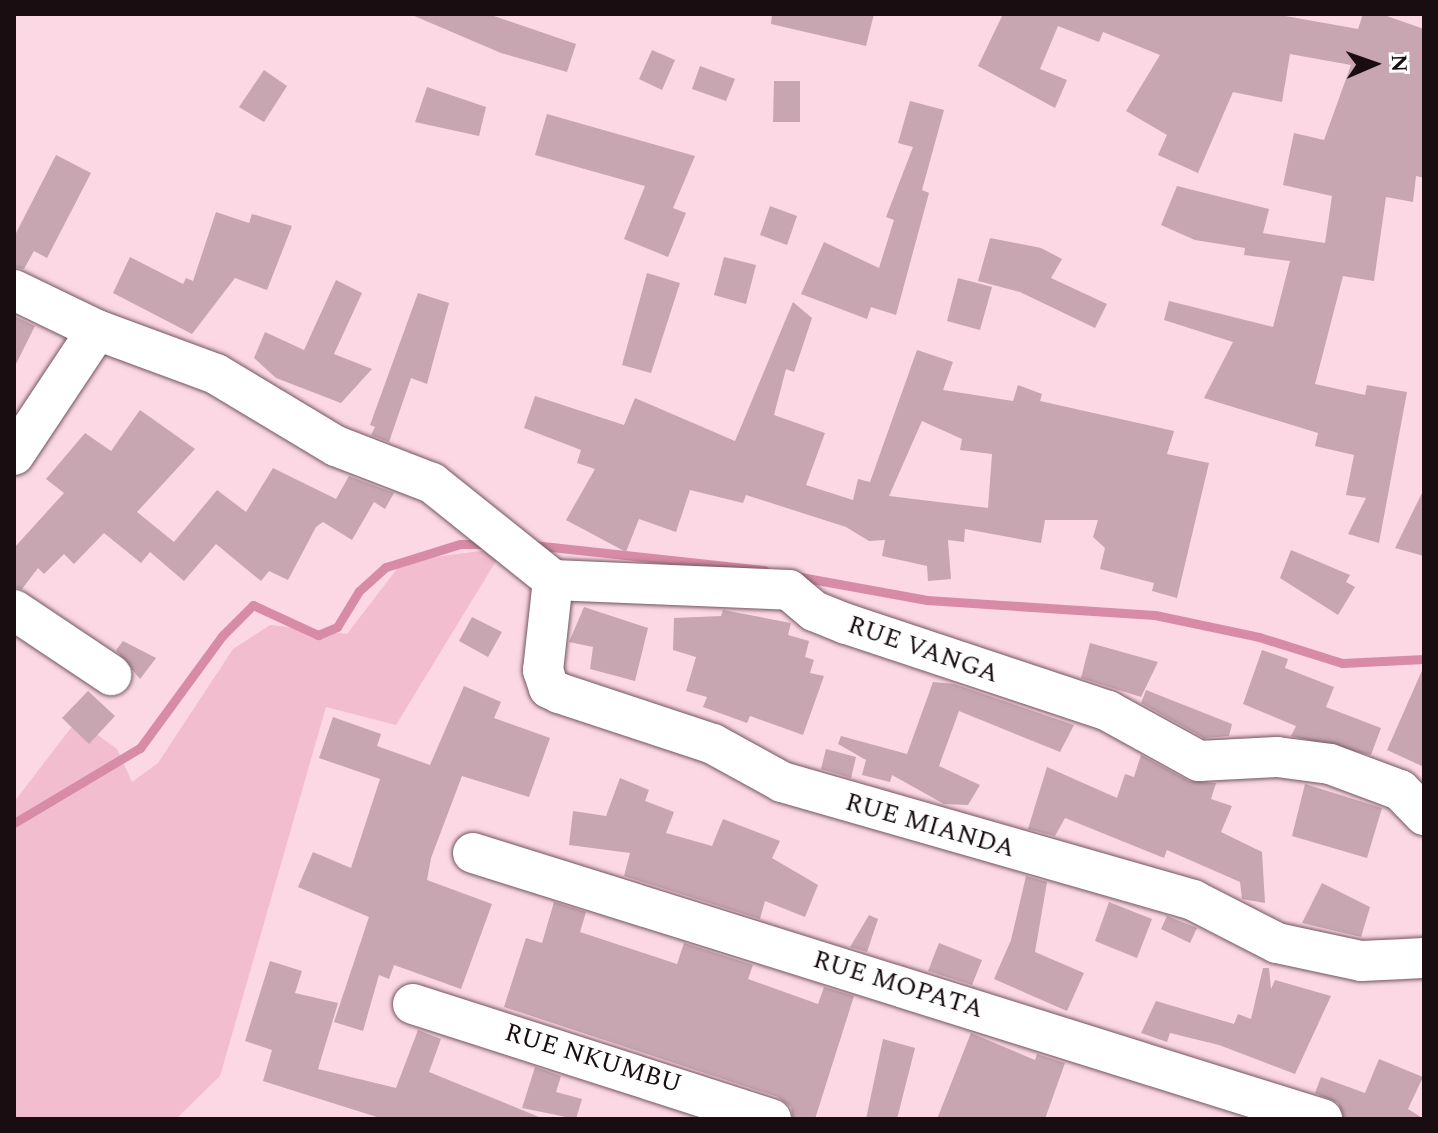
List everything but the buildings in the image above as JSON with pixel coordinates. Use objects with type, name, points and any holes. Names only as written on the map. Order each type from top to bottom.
[{"type":"street","points":[[14,290],[97,330],[216,374],[336,446],[432,483],[553,580]]},
{"type":"street","points":[[14,455],[97,330]]},
{"type":"street","name":"RUE VANGA","points":[[553,580],[789,590],[825,616],[1108,711],[1199,761],[1277,757],[1330,764],[1400,790],[1424,815]]},
{"type":"street","name":"RUE MIANDA","points":[[553,580],[543,670],[549,688],[559,693],[713,744],[782,782],[1193,900],[1277,943],[1361,961],[1424,958]]},
{"type":"street","points":[[14,610],[111,675]]},
{"type":"street","name":"RUE MOPATA","points":[[473,853],[1322,1119]]},
{"type":"street","name":"RUE NKUMBU","points":[[413,1004],[697,1106],[771,1119]]},
{"type":"shaded area","points":[[504,548],[396,725],[326,707],[220,1076],[176,1119],[14,1119],[14,802],[77,720],[117,749],[132,782],[158,763],[233,649],[270,625],[347,634],[403,561]]},
{"type":"waterway","points":[[14,823],[140,748],[222,636],[253,605],[318,635],[337,627],[359,591],[386,567],[460,544],[487,544]]},
{"type":"waterway","points":[[533,545],[765,570]]},
{"type":"waterway","points":[[795,576],[927,600],[1155,615],[1259,637],[1342,663],[1424,659]]}]
